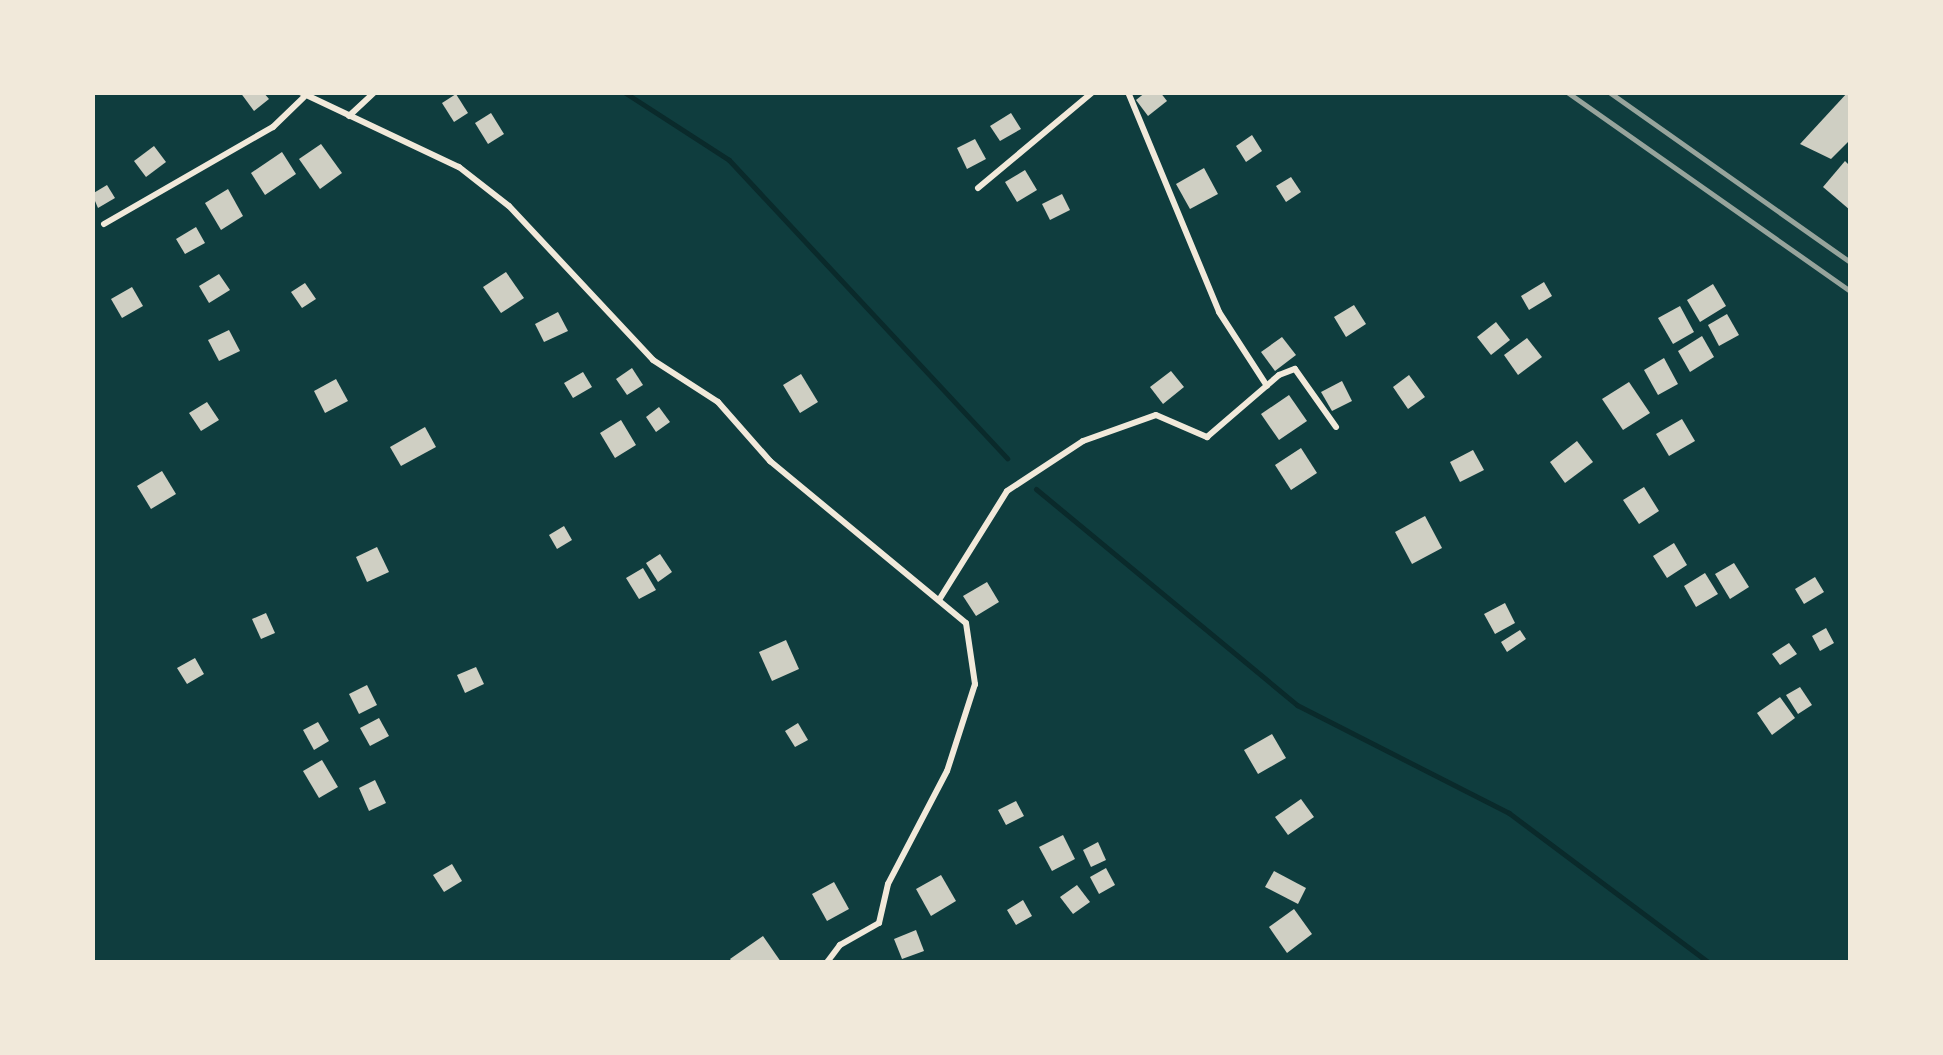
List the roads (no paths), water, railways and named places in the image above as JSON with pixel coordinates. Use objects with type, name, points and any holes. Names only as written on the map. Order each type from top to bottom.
[{"type":"street","points":[[348,116],[375,92]]},
{"type":"street","points":[[978,188],[1093,92]]},
{"type":"street","points":[[1128,92],[1218,312],[1267,386]]},
{"type":"street","points":[[104,224],[273,126],[302,94],[459,167],[509,206],[653,360],[718,402],[770,461],[966,623],[974,684],[962,733],[888,884],[878,923],[840,944],[827,962]]},
{"type":"street","points":[[939,600],[1007,491],[1083,442],[1156,415],[1207,437],[1267,386],[1295,369],[1336,427]]},
{"type":"waterway","points":[[624,92],[729,160],[1007,458]]},
{"type":"waterway","points":[[1036,489],[1297,705],[1509,813],[1708,962]]},
{"type":"railway","points":[[1567,92],[1850,291]]},
{"type":"railway","points":[[1609,92],[1850,262]]}]
